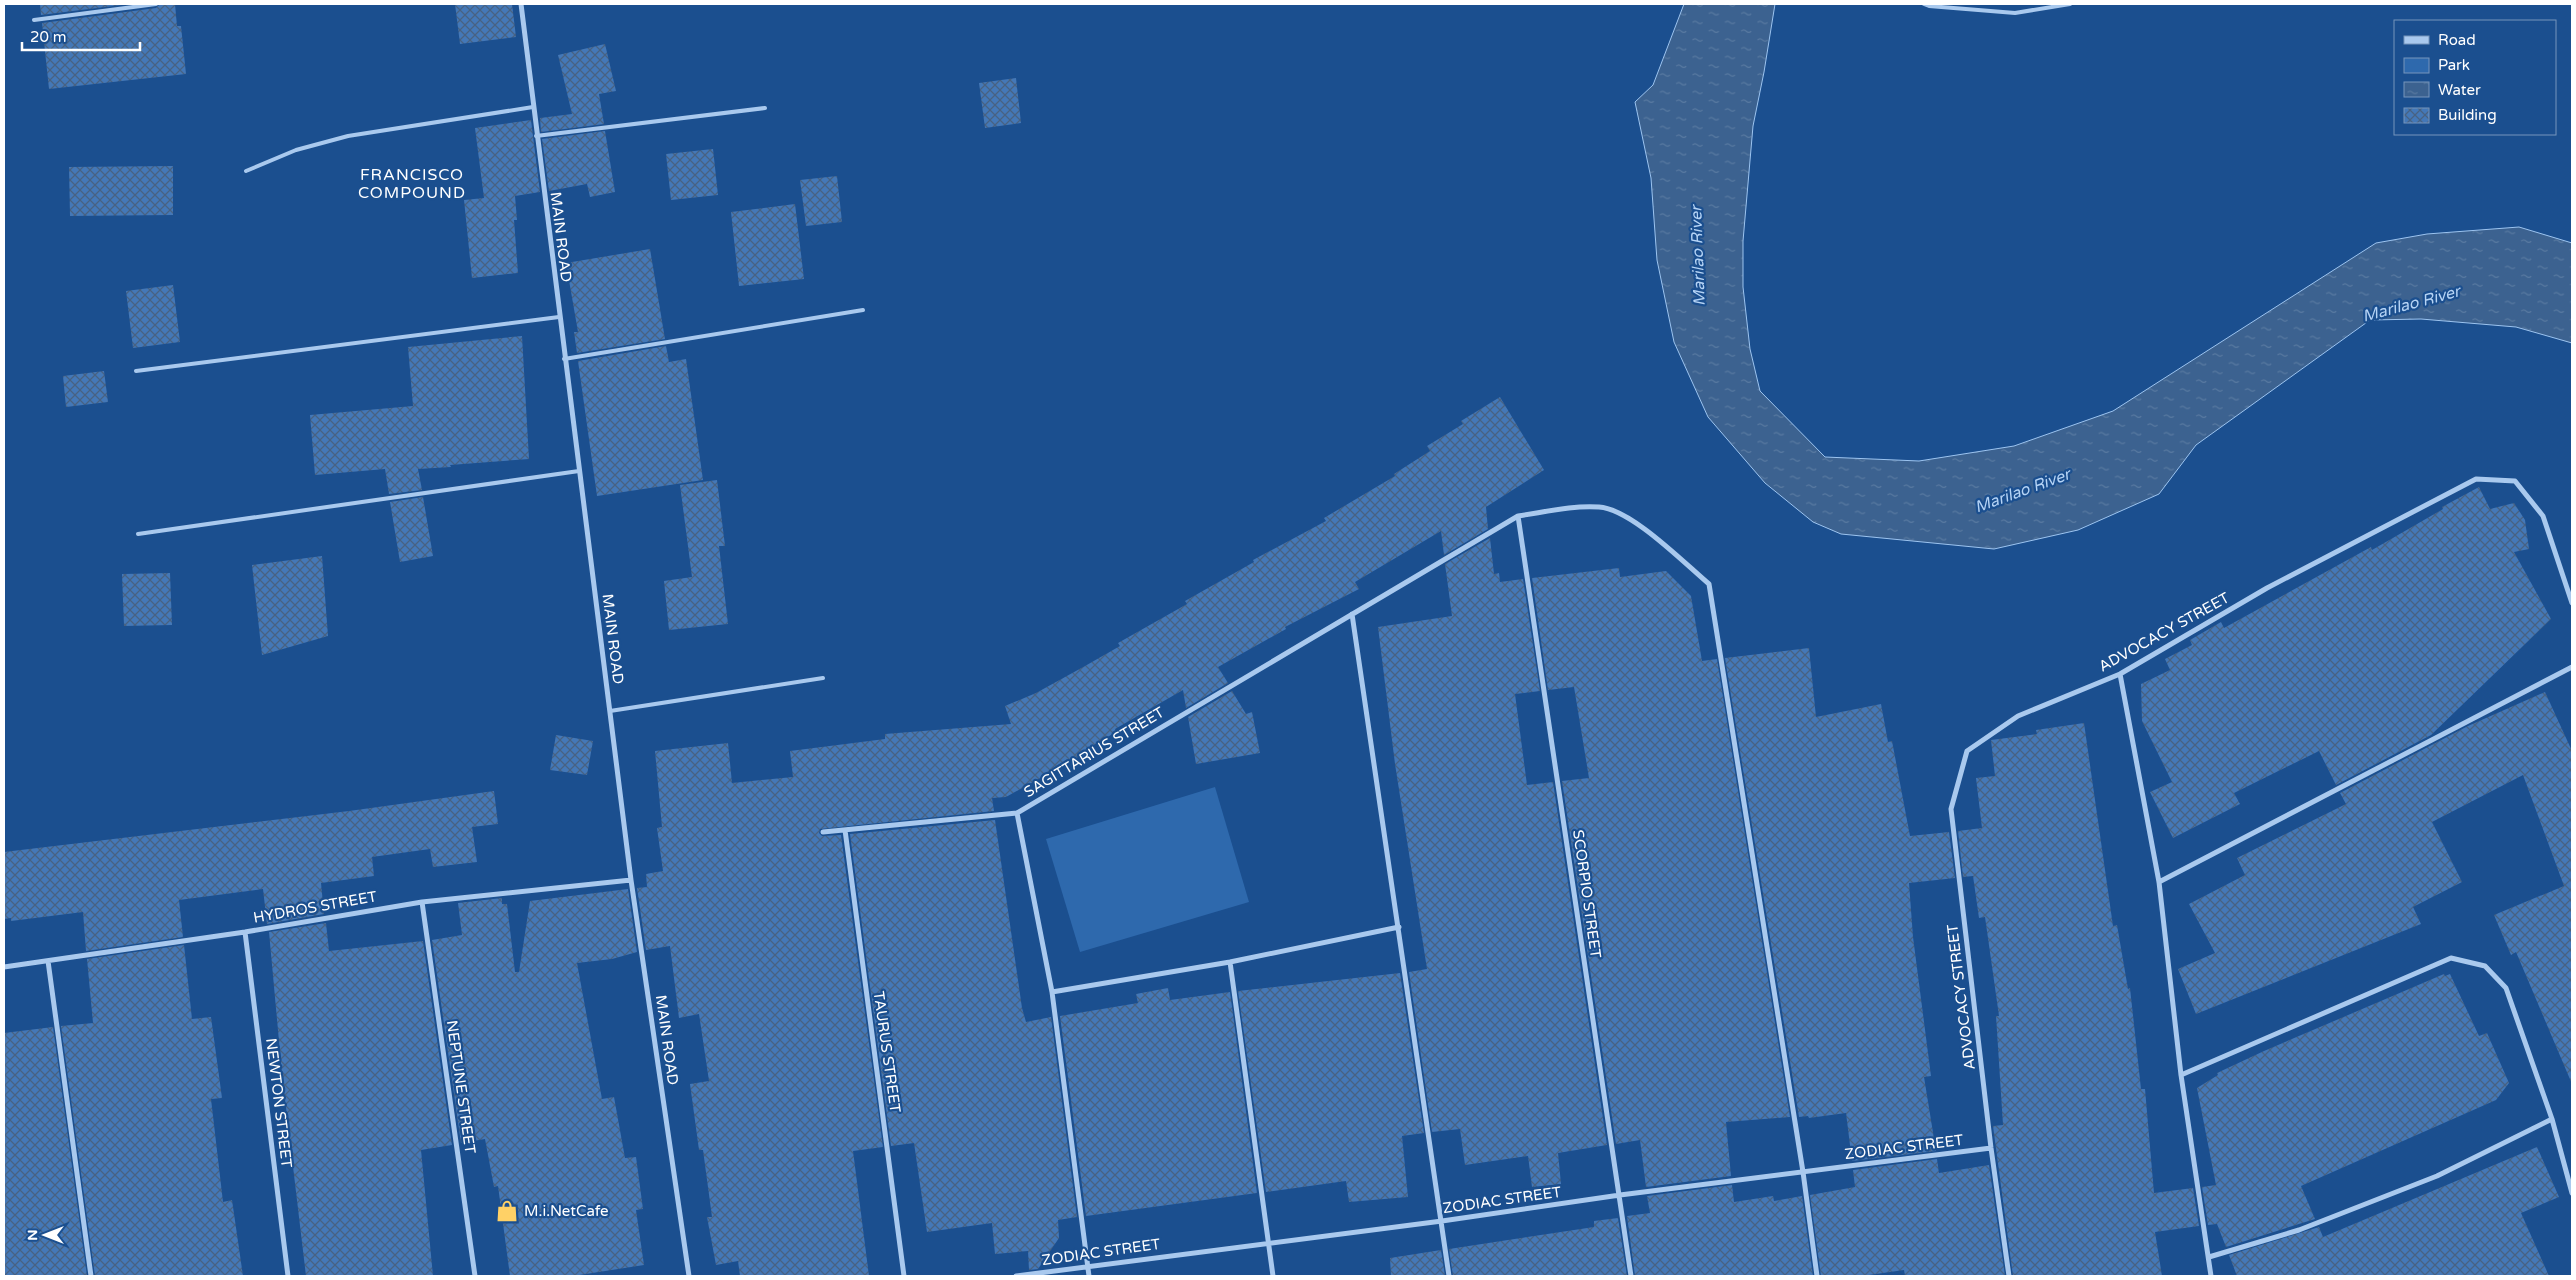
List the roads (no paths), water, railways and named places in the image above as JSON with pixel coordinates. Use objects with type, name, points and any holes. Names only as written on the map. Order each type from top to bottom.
[{"type":"street","name":"MAIN ROAD","points":[[521,4],[564,359],[631,880],[689,1276]]},
{"type":"street","name":"ADVOCACY STREET","points":[[2009,1276],[1991,1148],[1951,809],[1967,751],[2018,716],[2120,674],[2267,588],[2476,479],[2515,481],[2543,516],[2572,603]]},
{"type":"street","points":[[1518,516],[1569,508],[1601,507],[1629,517],[1709,584],[1803,1172],[1817,1276]]},
{"type":"street","name":"SAGITTARIUS STREET","points":[[823,832],[1017,813],[1518,516]]},
{"type":"street","name":"SCORPIO STREET","points":[[1518,516],[1631,1276]]},
{"type":"street","points":[[1352,614],[1449,1276]]},
{"type":"street","points":[[2159,882],[2572,667]]},
{"type":"street","points":[[2120,674],[2159,882],[2181,1075],[2211,1276]]},
{"type":"street","points":[[1017,813],[1052,992],[1089,1276]]},
{"type":"street","name":"TAURUS STREET","points":[[845,830],[904,1276]]},
{"type":"street","name":"HYDROS STREET","points":[[4,967],[244,932],[422,902],[631,880]]},
{"type":"street","name":"NEPTUNE STREET","points":[[422,902],[475,1276]]},
{"type":"street","points":[[1052,992],[1230,962],[1398,927]]},
{"type":"street","name":"NEWTON STREET","points":[[244,932],[288,1276]]},
{"type":"street","points":[[2181,1075],[2451,958],[2485,966],[2506,988],[2552,1119],[2572,1193]]},
{"type":"street","points":[[48,960],[91,1276]]},
{"type":"street","points":[[1230,962],[1272,1276]]},
{"type":"street","points":[[2209,1257],[2299,1230],[2437,1176],[2552,1119]]},
{"type":"street","name":"ZODIAC STREET","points":[[1016,1276],[1442,1221],[1620,1195],[1991,1148]]},
{"type":"lane","points":[[34,20],[156,4]]},
{"type":"lane","points":[[1924,4],[1928,6],[2015,13],[2070,4]]},
{"type":"lane","points":[[246,171],[296,150],[348,136],[533,107]]},
{"type":"lane","points":[[536,136],[766,108]]},
{"type":"lane","points":[[564,359],[863,310]]},
{"type":"lane","points":[[136,371],[559,317]]},
{"type":"lane","points":[[138,534],[579,471]]},
{"type":"lane","points":[[610,711],[823,678]]},
{"type":"water","name":"Marilao River","points":[[1684,4],[1775,4],[1753,126],[1743,241],[1743,287],[1750,349],[1760,391],[1825,457],[1919,461],[2014,446],[2113,411],[2376,243],[2427,234],[2519,227],[2572,243],[2572,343],[2516,327],[2421,319],[2370,320],[2196,445],[2159,494],[2078,530],[1994,549],[1841,534],[1813,522],[1765,483],[1708,417],[1674,342],[1657,260],[1651,178],[1635,102],[1653,85]]},
{"type":"place","name":"M.i.NetCafe","points":[[507,1211]]},
{"type":"district","name":"FRANCISCO COMPOUND","points":[[412,183]]}]
